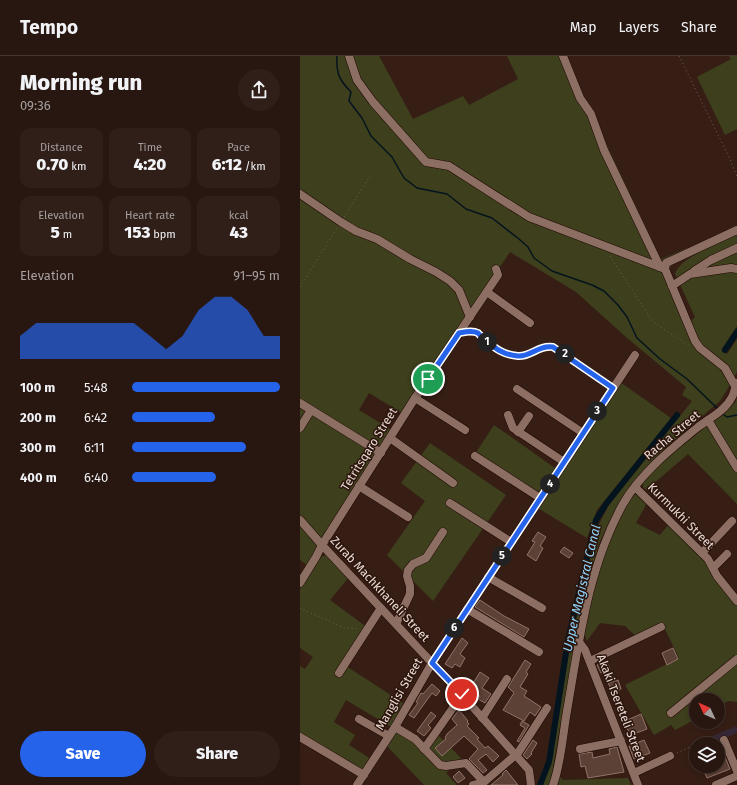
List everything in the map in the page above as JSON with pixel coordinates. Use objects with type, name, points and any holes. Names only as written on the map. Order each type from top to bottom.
[{"type":"street","points":[[349,56],[357,80],[373,102],[426,162],[449,166],[529,217],[662,268]]},
{"type":"street","points":[[563,56],[580,98],[591,114],[604,150],[672,286],[695,341],[700,348],[725,368],[736,385]]},
{"type":"street","points":[[300,194],[341,222],[361,233],[377,239],[450,281],[459,290],[470,317]]},
{"type":"street","points":[[662,268],[666,263],[737,230]]},
{"type":"street","points":[[672,286],[710,260],[737,248]]},
{"type":"street","points":[[690,274],[731,268],[737,269]]},
{"type":"street","name":"Tetritsqaro Street","points":[[300,582],[415,398],[498,275],[496,269]]},
{"type":"street","points":[[487,292],[530,323]]},
{"type":"street","name":"Manglisi Street","points":[[357,785],[395,727],[432,663],[635,355]]},
{"type":"street","name":"Racha Street","points":[[553,785],[578,642],[596,570],[607,537],[623,504],[636,487],[672,448],[719,413],[732,398],[736,385]]},
{"type":"street","points":[[517,389],[583,432]]},
{"type":"street","points":[[415,398],[465,430]]},
{"type":"street","points":[[300,403],[381,453]]},
{"type":"street","points":[[300,428],[311,410]]},
{"type":"street","points":[[508,415],[510,424],[518,432],[564,462]]},
{"type":"street","points":[[518,432],[529,416]]},
{"type":"street","points":[[708,420],[737,468]]},
{"type":"street","points":[[390,438],[453,483]]},
{"type":"street","points":[[475,456],[540,498]]},
{"type":"street","points":[[359,486],[408,517]]},
{"type":"street","name":"Kurmukhi Street","points":[[636,487],[702,553],[714,568],[717,576],[737,601]]},
{"type":"street","points":[[450,503],[511,542]]},
{"type":"street","name":"Zurab Machkhaneli Street","points":[[300,520],[462,694],[516,755],[528,770],[532,785]]},
{"type":"street","points":[[702,553],[732,521]]},
{"type":"street","points":[[396,624],[410,594],[408,570],[413,564],[426,558],[443,532]]},
{"type":"street","points":[[714,568],[727,554]]},
{"type":"street","points":[[488,577],[542,608]]},
{"type":"street","points":[[339,673],[366,629],[381,608]]},
{"type":"street","points":[[467,609],[539,652]]},
{"type":"street","points":[[590,661],[661,627]]},
{"type":"street","name":"Akaki Tsereteli Street","points":[[578,642],[585,650],[590,661],[638,785]]},
{"type":"street","points":[[671,713],[737,659]]},
{"type":"street","points":[[482,718],[507,679]]},
{"type":"street","points":[[424,749],[462,694]]},
{"type":"street","points":[[473,785],[484,782],[516,755],[546,708]]},
{"type":"street","points":[[359,719],[388,736]]},
{"type":"street","points":[[395,727],[415,739],[440,765],[446,766],[466,763],[484,782]]},
{"type":"street","points":[[300,737],[364,775]]},
{"type":"street","points":[[580,749],[621,740]]},
{"type":"street","points":[[725,742],[737,771]]},
{"type":"street","points":[[634,773],[670,756]]},
{"type":"street","points":[[716,785],[737,776]]},
{"type":"path","points":[[679,56],[730,159],[737,177]]},
{"type":"path","points":[[300,286],[370,176]]},
{"type":"path","points":[[604,246],[653,322],[691,346]]},
{"type":"path","points":[[459,333],[471,331],[477,333],[500,352],[519,356],[529,354],[545,346],[553,347],[613,388]]},
{"type":"path","points":[[300,608],[344,628],[366,629]]},
{"type":"path","points":[[670,756],[689,747]]},
{"type":"shaded area","points":[[300,56],[379,56],[413,119],[463,96],[469,105],[518,79],[507,56],[565,56],[661,259],[687,248],[687,252],[674,261],[665,276],[689,323],[695,317],[675,274],[678,268],[692,256],[737,234],[737,326],[722,349],[727,354],[737,339],[737,372],[720,401],[671,443],[630,486],[611,518],[599,544],[575,643],[550,785],[543,785],[552,759],[564,673],[596,530],[609,505],[692,401],[682,395],[686,387],[627,338],[576,292],[510,252],[402,413],[369,393],[359,410],[392,430],[321,539],[319,538],[300,516]]},
{"type":"shaded area","points":[[729,56],[737,56],[737,129],[725,135],[697,77],[731,59]]},
{"type":"shaded area","points":[[620,382],[671,418],[597,510],[587,538],[536,507]]},
{"type":"shaded area","points":[[737,393],[737,504],[688,454],[646,490],[643,487],[643,483],[665,459],[730,408],[736,401]]},
{"type":"shaded area","points":[[494,425],[555,468],[536,497],[475,454]]},
{"type":"shaded area","points":[[430,443],[506,495],[433,601],[387,555],[425,501],[401,483]]},
{"type":"shaded area","points":[[637,494],[647,503],[636,523],[660,535],[669,524],[708,564],[737,606],[737,702],[728,701],[725,703],[725,693],[689,693],[689,723],[675,730],[671,725],[654,735],[625,685],[679,658],[662,623],[636,636],[625,626],[600,623],[587,641],[584,632],[595,587],[608,544],[629,500]]},
{"type":"shaded area","points":[[300,523],[319,545],[307,565],[300,560]]},
{"type":"shaded area","points":[[326,555],[349,577],[330,600],[368,628],[346,666],[403,703],[391,727],[346,700],[334,722],[355,735],[349,745],[371,759],[359,776],[300,741],[300,666],[305,669],[313,657],[300,648],[300,589],[321,557]]},
{"type":"shaded area","points":[[399,725],[428,750],[438,735],[461,758],[446,773],[457,785],[424,785],[386,745]]},
{"type":"shaded area","points":[[737,726],[737,733],[725,738],[710,737]]},
{"type":"shaded area","points":[[560,777],[563,780],[628,778],[631,785],[558,785]]},
{"type":"building","points":[[538,532],[546,537],[540,546],[543,548],[536,561],[527,555],[535,542],[532,541]]},
{"type":"building","points":[[564,547],[573,553],[569,558],[560,552]]},
{"type":"building","points":[[480,600],[504,616],[529,629],[524,637],[475,607]]},
{"type":"building","points":[[462,638],[468,643],[460,654],[465,658],[460,667],[455,664],[452,668],[445,664]]},
{"type":"building","points":[[673,648],[678,659],[667,665],[662,653]]},
{"type":"building","points":[[525,660],[531,664],[526,672],[528,674],[520,687],[527,691],[524,696],[541,707],[535,716],[530,712],[524,721],[503,710],[514,693],[508,687]]},
{"type":"building","points":[[606,661],[610,669],[601,673],[597,665]]},
{"type":"building","points":[[480,672],[489,678],[482,688],[491,694],[485,703],[478,699],[480,696],[467,687],[472,681],[474,682]]},
{"type":"building","points":[[618,680],[621,689],[613,693],[608,683]]},
{"type":"building","points":[[432,684],[440,691],[436,696],[432,693],[414,718],[409,715],[418,703],[416,702],[421,693],[423,694]]},
{"type":"building","points":[[459,710],[468,721],[467,722],[469,724],[467,726],[479,738],[477,739],[485,748],[488,746],[499,756],[493,762],[486,754],[478,760],[487,770],[483,773],[469,759],[478,749],[464,736],[442,756],[435,748],[446,739],[447,734],[457,725],[452,719]]},
{"type":"building","points":[[431,712],[436,716],[428,725],[431,728],[424,736],[417,731]]},
{"type":"building","points":[[641,714],[647,729],[631,735],[623,722]]},
{"type":"building","points":[[522,721],[529,725],[519,742],[517,741],[525,728],[520,725]]},
{"type":"building","points":[[533,740],[537,743],[531,753],[532,754],[527,759],[523,755]]},
{"type":"building","points":[[644,740],[650,753],[634,759],[629,746]]},
{"type":"building","points":[[617,747],[624,772],[588,778],[585,766],[581,767],[579,754],[592,752],[593,758],[610,754],[609,749]]},
{"type":"building","points":[[725,757],[730,769],[725,771]]},
{"type":"building","points":[[506,770],[518,785],[491,785],[503,775],[502,774]]},
{"type":"building","points":[[459,771],[465,778],[458,783],[453,777]]},
{"type":"building","points":[[705,773],[720,773],[707,778]]},
{"type":"waterway","points":[[337,56],[339,76],[351,92],[349,101],[362,118],[371,136],[392,157],[404,178],[417,188],[447,194],[466,209],[492,218],[528,247],[534,258],[552,271],[592,285],[604,291],[618,305],[627,317],[637,338],[660,359],[687,379],[717,408]]},
{"type":"waterway","name":"Upper Magistral Canal","points":[[725,350],[737,332]]},
{"type":"waterway","name":"Upper Magistral Canal","points":[[540,785],[549,762],[568,640],[596,520],[606,504],[677,415]]},
{"type":"waterway","points":[[724,415],[727,417],[737,415]]},
{"type":"route","points":[[428,379],[459,333],[471,331],[477,333],[500,352],[510,355],[519,356],[529,354],[545,346],[553,347],[613,388],[432,663],[462,694]]}]
